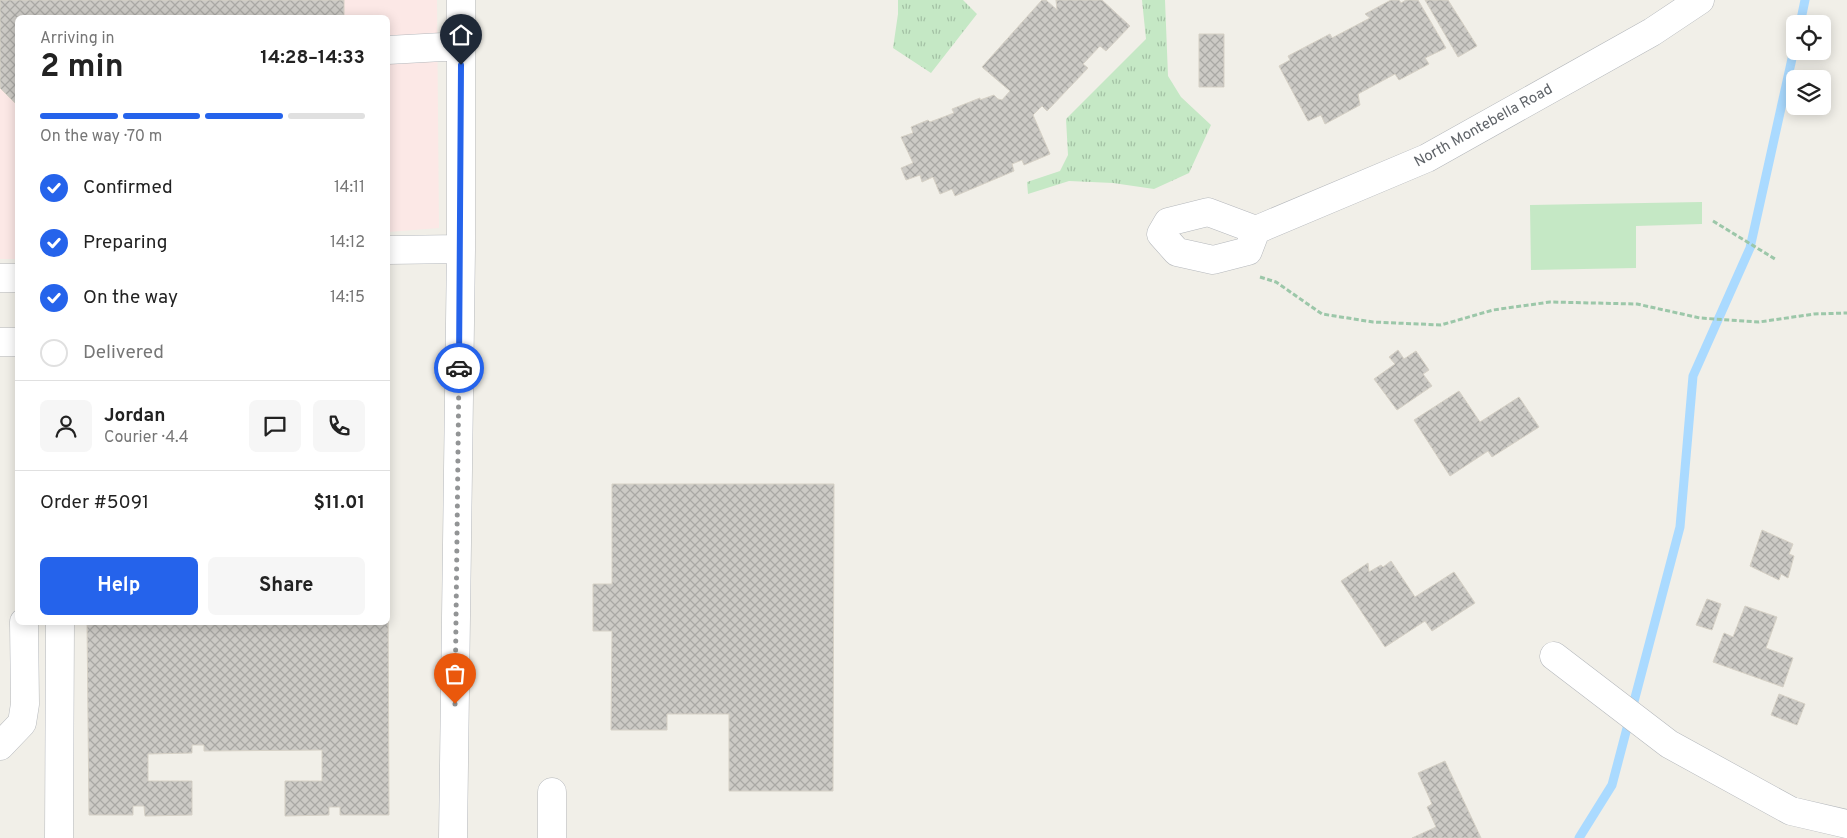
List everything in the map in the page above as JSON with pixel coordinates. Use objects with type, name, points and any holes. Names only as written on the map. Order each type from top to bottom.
[{"type":"street","points":[[453,838],[461,249],[461,0]]},
{"type":"street","name":"North Montebella Road","points":[[1256,230],[1427,158],[1652,32],[1700,0]]},
{"type":"street","points":[[390,50],[461,46]]},
{"type":"street","points":[[390,250],[461,249]]},
{"type":"street","points":[[0,278],[15,278]]},
{"type":"street","points":[[0,342],[15,342]]},
{"type":"street","points":[[0,746],[22,722],[25,704],[24,625]]},
{"type":"street","points":[[59,838],[60,625]]},
{"type":"street","points":[[1554,656],[1669,744],[1791,811],[1847,824]]},
{"type":"street","points":[[552,792],[552,838]]},
{"type":"path","points":[[1713,221],[1775,259]]},
{"type":"path","points":[[1254,277],[1263,277],[1276,282],[1322,314],[1373,322],[1441,325],[1493,310],[1550,302],[1637,304],[1700,318],[1759,322],[1814,314],[1847,313]]},
{"type":"shaded area","points":[[0,0],[437,0],[439,228],[390,232],[390,15],[15,15],[15,259],[0,259]]},
{"type":"green space","points":[[898,0],[963,0],[977,14],[931,73],[893,48]]},
{"type":"green space","points":[[1142,0],[1165,0],[1168,76],[1181,97],[1211,125],[1189,173],[1154,189],[1113,183],[1069,181],[1028,194],[1027,182],[1060,171],[1068,155],[1066,119],[1146,39]]},
{"type":"green space","points":[[1702,202],[1702,224],[1636,226],[1636,268],[1531,270],[1530,205]]},
{"type":"building","points":[[0,0],[344,0],[344,15],[15,15],[15,103],[0,88]]},
{"type":"building","points":[[1042,0],[1046,0],[1057,10],[1056,0],[1102,0],[1130,26],[1106,51],[1100,46],[1083,64],[1088,68],[1047,111],[1042,106],[1033,115],[1050,154],[1024,165],[1022,160],[1012,164],[1014,171],[955,196],[952,189],[940,194],[933,177],[922,182],[920,175],[906,180],[901,168],[913,163],[901,137],[913,133],[911,127],[954,113],[952,109],[980,98],[980,100],[994,95],[1002,100],[1010,91],[982,67]]},
{"type":"building","points":[[1391,0],[1399,0],[1401,3],[1406,0],[1418,0],[1446,48],[1425,58],[1429,64],[1399,80],[1395,74],[1358,94],[1360,105],[1325,124],[1321,115],[1308,121],[1279,66],[1290,60],[1288,56],[1330,34],[1332,38],[1370,18],[1365,14]]},
{"type":"building","points":[[1425,0],[1448,0],[1477,46],[1458,57]]},
{"type":"building","points":[[1199,34],[1224,34],[1224,87],[1199,87]]},
{"type":"building","points":[[1398,350],[1404,359],[1416,351],[1429,370],[1423,374],[1432,386],[1397,410],[1374,379],[1395,364],[1389,357]]},
{"type":"building","points":[[1459,391],[1480,422],[1519,397],[1539,427],[1492,457],[1488,451],[1450,476],[1414,420]]},
{"type":"building","points":[[612,484],[834,484],[833,791],[729,791],[729,714],[667,714],[667,730],[611,730],[612,631],[593,631],[593,584],[612,584]]},
{"type":"building","points":[[1762,530],[1793,544],[1789,554],[1794,556],[1788,578],[1781,574],[1779,580],[1750,566]]},
{"type":"building","points":[[1391,561],[1415,597],[1454,572],[1475,603],[1432,631],[1425,621],[1385,647],[1341,581],[1368,563],[1369,572],[1381,565],[1383,567]]},
{"type":"building","points":[[1707,599],[1721,604],[1712,630],[1696,625]]},
{"type":"building","points":[[1745,606],[1777,617],[1766,648],[1793,658],[1783,687],[1713,662],[1724,633],[1733,637]]},
{"type":"building","points":[[87,625],[388,625],[389,815],[340,815],[340,807],[329,807],[329,815],[285,816],[285,781],[322,781],[322,750],[204,751],[204,745],[192,745],[192,753],[148,754],[148,781],[192,781],[192,815],[145,816],[144,806],[133,806],[133,815],[89,815]]},
{"type":"building","points":[[1779,694],[1805,704],[1797,725],[1771,715]]},
{"type":"building","points":[[1445,761],[1481,838],[1412,838],[1436,827],[1427,807],[1432,804],[1418,773]]},
{"type":"waterway","points":[[1802,15],[1805,0]]},
{"type":"waterway","points":[[1579,838],[1612,785],[1680,527],[1693,376],[1750,248],[1792,60]]},
{"type":"way so far","points":[[455,704],[459,368]]},
{"type":"route","points":[[459,368],[461,65]]}]
